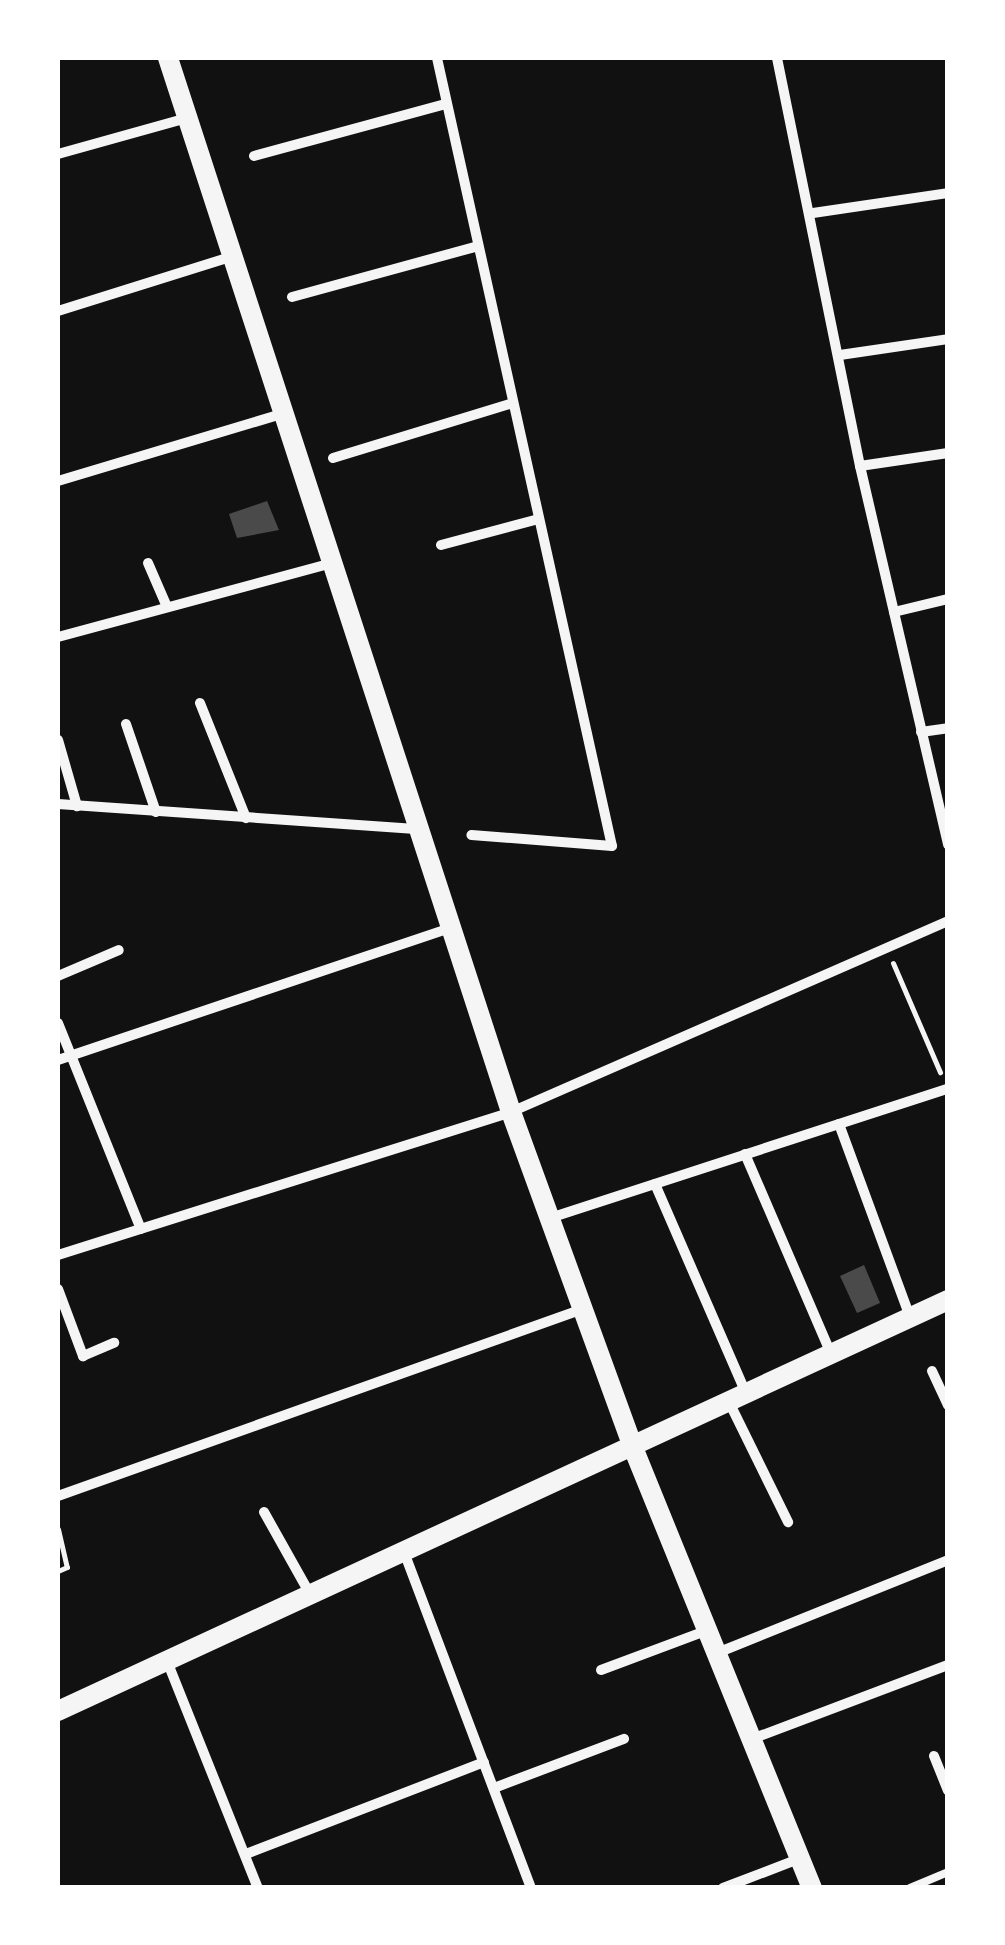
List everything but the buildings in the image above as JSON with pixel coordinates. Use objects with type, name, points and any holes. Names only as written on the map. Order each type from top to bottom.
[{"type":"main road","points":[[168,58],[512,1112],[632,1445],[812,1888]]},
{"type":"main road","points":[[58,1710],[948,1300]]},
{"type":"street","points":[[437,58],[612,846],[471,835]]},
{"type":"street","points":[[777,58],[813,213],[860,466],[948,845]]},
{"type":"street","points":[[254,156],[446,104]]},
{"type":"street","points":[[58,154],[188,118]]},
{"type":"street","points":[[813,213],[948,193]]},
{"type":"street","points":[[292,297],[478,246]]},
{"type":"street","points":[[58,311],[234,256]]},
{"type":"street","points":[[840,355],[948,339]]},
{"type":"street","points":[[332,458],[513,403]]},
{"type":"street","points":[[58,481],[284,413]]},
{"type":"street","points":[[860,466],[948,454]]},
{"type":"street","points":[[441,545],[539,519]]},
{"type":"street","points":[[148,563],[167,608]]},
{"type":"street","points":[[58,637],[332,563]]},
{"type":"street","points":[[894,612],[948,599]]},
{"type":"street","points":[[200,703],[246,818]]},
{"type":"street","points":[[126,724],[156,812]]},
{"type":"street","points":[[922,732],[948,728]]},
{"type":"street","points":[[58,740],[77,806]]},
{"type":"street","points":[[58,804],[419,829]]},
{"type":"street","points":[[58,1255],[512,1112],[948,921]]},
{"type":"street","points":[[58,1060],[452,928]]},
{"type":"street","points":[[58,976],[120,950]]},
{"type":"street","points":[[58,1022],[141,1229]]},
{"type":"street","points":[[550,1218],[947,1089]]},
{"type":"street","points":[[839,1124],[910,1318]]},
{"type":"street","points":[[745,1154],[831,1354]]},
{"type":"street","points":[[655,1184],[788,1522]]},
{"type":"street","points":[[58,1289],[83,1356],[114,1343]]},
{"type":"street","points":[[58,1496],[583,1309]]},
{"type":"street","points":[[932,1371],[948,1404]]},
{"type":"street","points":[[264,1512],[310,1594]]},
{"type":"street","points":[[403,1551],[532,1888]]},
{"type":"street","points":[[717,1653],[948,1560]]},
{"type":"street","points":[[601,1670],[708,1630]]},
{"type":"street","points":[[166,1660],[258,1888]]},
{"type":"street","points":[[752,1739],[948,1665]]},
{"type":"street","points":[[494,1788],[624,1739]]},
{"type":"street","points":[[934,1756],[948,1790]]},
{"type":"street","points":[[246,1854],[484,1762]]},
{"type":"street","points":[[723,1888],[800,1858]]},
{"type":"lane","points":[[910,1888],[948,1872]]},
{"type":"path","points":[[886,948],[947,1089]]},
{"type":"path","points":[[58,1530],[67,1567],[58,1571]]}]
